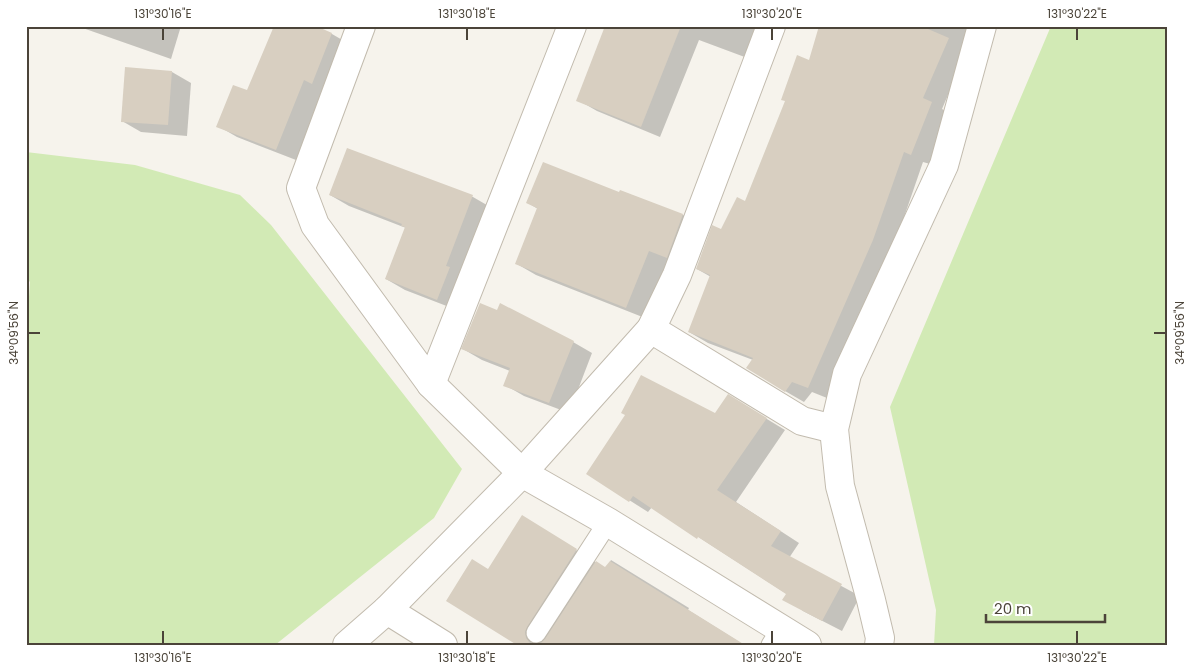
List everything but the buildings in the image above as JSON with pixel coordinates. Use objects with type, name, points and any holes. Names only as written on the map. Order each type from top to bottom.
[{"type":"street","points":[[361,26],[301,188],[315,224],[431,384],[522,473],[608,522],[776,637],[807,645]]},
{"type":"street","points":[[431,384],[572,26]]},
{"type":"street","points":[[347,645],[387,610],[522,473],[651,329],[676,275],[771,26]]},
{"type":"street","points":[[879,645],[880,638],[871,600],[840,486],[834,428],[847,374],[944,165],[982,26]]},
{"type":"street","points":[[651,329],[802,421],[834,428]]},
{"type":"street","points":[[387,610],[443,645]]},
{"type":"lane","points":[[536,633],[608,522]]},
{"type":"green space","points":[[1051,26],[1168,26],[1168,645],[934,645],[936,610],[890,407]]},
{"type":"green space","points":[[26,152],[135,165],[240,195],[271,225],[462,469],[434,518],[275,645],[26,645],[26,341],[30,282],[26,278]]}]
